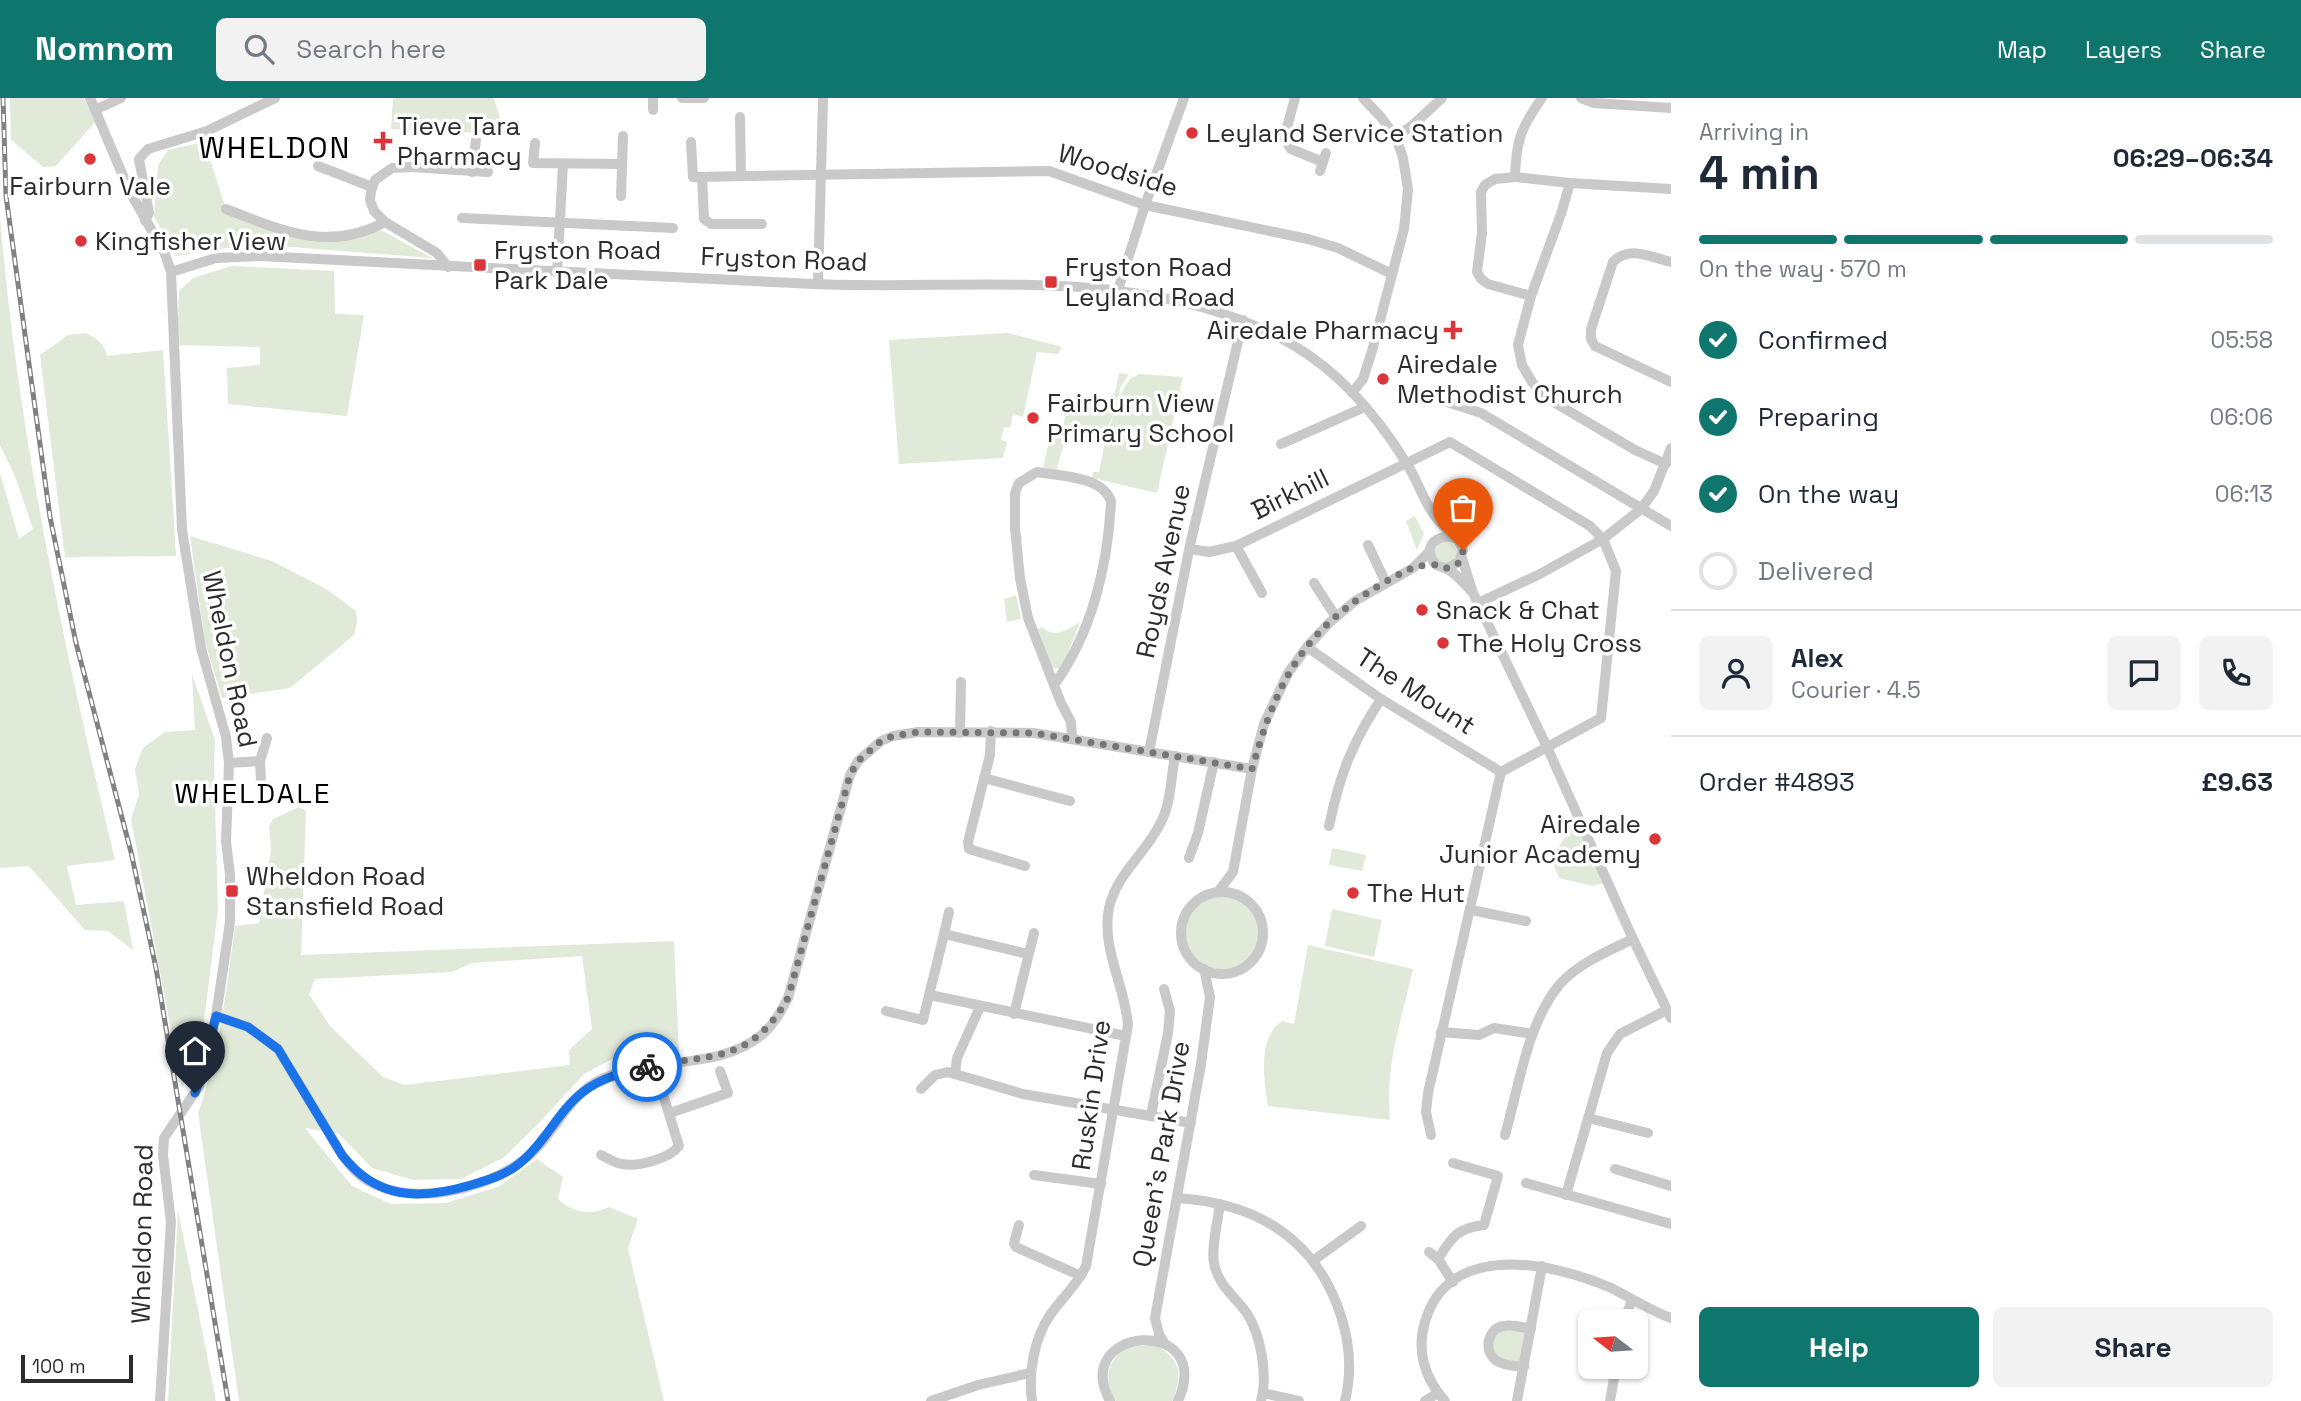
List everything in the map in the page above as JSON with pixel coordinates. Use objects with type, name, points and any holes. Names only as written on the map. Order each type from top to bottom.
[{"type":"street","name":"Wheldon Road","points":[[90,98],[145,221],[165,254],[171,272],[182,530],[201,648],[226,737],[229,763],[226,841],[230,875],[230,922],[216,1016],[199,1086],[167,1132],[163,1155],[171,1222],[160,1401]]},
{"type":"street","points":[[95,110],[121,98]]},
{"type":"street","points":[[145,221],[149,213],[139,159],[148,149],[219,126],[275,98]]},
{"type":"street","points":[[653,98],[653,110]]},
{"type":"street","points":[[682,98],[704,98]]},
{"type":"street","points":[[818,284],[823,98]]},
{"type":"street","points":[[1118,290],[1184,98]]},
{"type":"street","points":[[1295,98],[1284,138],[1291,149],[1323,162]]},
{"type":"street","points":[[1352,393],[1363,379],[1392,274],[1404,229],[1408,189],[1396,137],[1363,98]]},
{"type":"street","points":[[1396,137],[1442,98]]},
{"type":"street","points":[[1515,177],[1516,145],[1521,130],[1542,98]]},
{"type":"street","points":[[1581,98],[1594,103],[1671,108]]},
{"type":"street","points":[[740,117],[741,175]]},
{"type":"street","points":[[621,196],[623,136]]},
{"type":"street","points":[[472,172],[476,140]]},
{"type":"street","points":[[691,142],[704,219],[710,224],[762,224]]},
{"type":"street","points":[[535,143],[533,163],[622,164]]},
{"type":"street","points":[[557,273],[563,165]]},
{"type":"street","points":[[318,166],[372,187]]},
{"type":"street","points":[[448,267],[437,253],[385,222],[374,211],[370,200],[372,187],[375,180],[392,168],[488,172]]},
{"type":"street","name":"Woodside","points":[[698,177],[1037,170],[1060,174],[1145,205],[1308,239],[1338,248],[1392,274]]},
{"type":"street","points":[[1531,296],[1488,284],[1477,272],[1482,233],[1481,192],[1485,185],[1495,179],[1515,177],[1671,189]]},
{"type":"street","points":[[1570,183],[1562,214],[1531,296],[1518,345],[1522,365],[1545,397],[1635,450],[1666,464]]},
{"type":"street","points":[[473,206],[467,218],[673,228]]},
{"type":"street","points":[[226,209],[287,232],[313,237],[348,237],[366,233],[385,222]]},
{"type":"street","points":[[658,216],[658,228]]},
{"type":"street","points":[[1671,262],[1629,252],[1620,255],[1613,262],[1591,329],[1591,339],[1595,346],[1671,382]]},
{"type":"street","name":"Fryston Road","points":[[171,272],[216,258],[233,256],[818,284],[1118,290],[1172,299],[1243,320],[1314,359],[1352,393],[1407,463],[1430,510],[1461,545],[1462,558],[1476,598],[1669,1014]]},
{"type":"street","name":"Royds Avenue","points":[[1149,752],[1189,549],[1243,320]]},
{"type":"street","points":[[1441,400],[1481,413],[1671,526]]},
{"type":"street","points":[[1281,444],[1365,407]]},
{"type":"street","name":"Birkhill","points":[[1189,549],[1209,552],[1236,547],[1450,442],[1590,526],[1603,539]]},
{"type":"street","points":[[1476,598],[1538,575],[1603,539],[1642,509],[1654,491],[1671,448]]},
{"type":"street","points":[[1054,685],[1068,666],[1090,619],[1104,563],[1111,502],[1108,492],[1095,483],[1037,472],[1019,483],[1015,493],[1020,578],[1027,614],[1054,685],[1071,722],[1072,738]]},
{"type":"street","name":"Fryston Road","points":[[1430,510],[1432,561],[1476,598]]},
{"type":"street","points":[[1432,546],[1444,536],[1454,537]]},
{"type":"street","points":[[1431,1135],[1426,1112],[1428,1094],[1501,772],[1601,718],[1616,571],[1603,539]]},
{"type":"street","points":[[1368,545],[1386,583]]},
{"type":"street","name":"Queen's Park Drive","points":[[1210,998],[1226,973],[1248,965],[1262,943],[1260,917],[1237,888],[1233,872],[1252,769],[1264,724],[1280,687],[1307,647],[1336,617],[1355,601],[1413,568],[1432,546]]},
{"type":"street","points":[[1236,547],[1262,593]]},
{"type":"street","points":[[1441,567],[1455,566],[1462,558]]},
{"type":"street","name":"Queen's Park Drive","points":[[1413,568],[1441,567]]},
{"type":"street","points":[[1314,583],[1336,617]]},
{"type":"street","name":"The Mount","points":[[1307,647],[1381,699],[1501,772]]},
{"type":"street","points":[[960,733],[961,682]]},
{"type":"street","points":[[1329,826],[1344,765],[1358,734],[1381,699]]},
{"type":"street","points":[[991,731],[990,755],[968,842],[969,849],[1025,866]]},
{"type":"street","points":[[216,1016],[248,1027],[278,1049],[342,1155],[367,1181],[401,1194],[426,1194],[458,1189],[494,1178],[517,1165],[537,1148],[581,1093],[598,1082],[654,1066],[722,1055],[764,1033],[788,998],[850,775],[858,761],[872,748],[893,736],[918,732],[1034,733],[1252,769]]},
{"type":"street","points":[[261,780],[260,761],[267,738]]},
{"type":"street","name":"Ruskin Drive","points":[[1032,1401],[1030,1373],[1041,1333],[1051,1315],[1081,1276],[1089,1252],[1126,1036],[1127,1009],[1108,943],[1109,908],[1121,878],[1162,820],[1175,756]]},
{"type":"street","points":[[229,763],[260,761]]},
{"type":"street","points":[[1189,858],[1198,833],[1214,762]]},
{"type":"street","points":[[984,778],[1070,801]]},
{"type":"street","name":"Queen's Park Drive","points":[[1110,1401],[1103,1377],[1108,1359],[1116,1349],[1127,1342],[1140,1339],[1154,1318],[1191,1123],[1210,998],[1204,969],[1194,963],[1184,948],[1183,922],[1194,903],[1218,892],[1233,872]]},
{"type":"street","points":[[1218,892],[1243,898]]},
{"type":"street","points":[[1471,910],[1525,921]]},
{"type":"street","points":[[886,1012],[923,1020],[949,912]]},
{"type":"street","points":[[1014,1014],[1034,933]]},
{"type":"street","points":[[944,934],[1028,954]]},
{"type":"street","points":[[1505,1135],[1538,1018],[1561,983],[1595,957],[1633,939]]},
{"type":"street","points":[[1204,969],[1226,973]]},
{"type":"street","points":[[1151,1115],[1168,1032],[1170,1011],[1164,989]]},
{"type":"street","points":[[930,995],[1126,1036]]},
{"type":"street","points":[[955,1074],[957,1058],[980,1007]]},
{"type":"street","points":[[1566,1195],[1607,1053],[1620,1034],[1669,1014]]},
{"type":"street","points":[[1441,1032],[1479,1035],[1494,1028],[1533,1034]]},
{"type":"street","points":[[601,1155],[626,1165],[647,1162],[675,1151],[679,1146],[654,1066]]},
{"type":"street","points":[[670,1113],[728,1093],[720,1072]]},
{"type":"street","points":[[921,1088],[935,1075],[948,1072],[1023,1094],[1191,1123]]},
{"type":"street","points":[[1588,1118],[1648,1133]]},
{"type":"street","points":[[1453,1163],[1498,1176],[1484,1225],[1460,1230],[1433,1256],[1453,1282]]},
{"type":"street","points":[[1615,1169],[1671,1186]]},
{"type":"street","points":[[1034,1175],[1101,1184]]},
{"type":"street","points":[[1526,1183],[1671,1224]]},
{"type":"street","points":[[1177,1198],[1202,1200],[1243,1210],[1282,1230],[1314,1260],[1334,1296],[1348,1337],[1350,1381],[1345,1401]]},
{"type":"street","points":[[1220,1204],[1214,1262],[1222,1284],[1247,1314],[1262,1352],[1262,1397],[1299,1401]]},
{"type":"street","points":[[1019,1225],[1014,1243],[1016,1247],[1081,1276]]},
{"type":"street","points":[[1314,1260],[1361,1226]]},
{"type":"street","points":[[1425,1401],[1441,1397],[1429,1379],[1424,1364],[1423,1329],[1428,1311],[1439,1292],[1468,1271],[1503,1263],[1542,1266],[1608,1287],[1654,1312],[1671,1318]]},
{"type":"street","points":[[1517,1401],[1542,1266]]},
{"type":"street","points":[[1629,1309],[1632,1300]]},
{"type":"street","points":[[1154,1318],[1165,1344]]},
{"type":"street","points":[[1524,1367],[1506,1365],[1495,1360],[1488,1343],[1500,1326],[1531,1329]]},
{"type":"street","points":[[1140,1339],[1153,1339],[1175,1352],[1185,1376],[1184,1389],[1178,1401]]},
{"type":"street","points":[[931,1401],[978,1385],[1030,1373]]},
{"type":"street","points":[[1610,1401],[1614,1379]]},
{"type":"green space","points":[[10,98],[84,98],[95,122],[56,166],[43,167],[11,140]]},
{"type":"green space","points":[[393,98],[494,98],[505,134],[391,129]]},
{"type":"green space","points":[[208,141],[208,153],[226,209],[287,232],[383,231],[432,258],[253,244],[176,256],[154,216],[158,165],[168,150]]},
{"type":"green space","points":[[0,217],[18,379],[45,540],[78,701],[115,860],[67,866],[76,905],[124,901],[133,950],[108,931],[85,930],[29,866],[0,868],[0,473],[19,539],[33,529],[15,476],[0,445]]},
{"type":"green space","points":[[231,266],[334,271],[335,314],[364,315],[347,416],[228,404],[227,368],[260,365],[260,347],[177,345],[179,291],[193,278]]},
{"type":"green space","points":[[86,333],[100,342],[107,356],[163,350],[176,556],[65,557],[40,355],[68,335]]},
{"type":"green space","points":[[1008,333],[1062,347],[1058,354],[1037,352],[1023,417],[1013,414],[1010,428],[1004,427],[1001,440],[1007,442],[1003,458],[899,464],[889,340]]},
{"type":"green space","points":[[1119,373],[1129,374],[1120,388],[1117,408],[1105,433],[1063,426],[1069,399],[1112,407]]},
{"type":"green space","points":[[1139,374],[1183,377],[1157,493],[1092,478],[1093,472],[1099,472],[1106,437],[1122,391],[1130,379]]},
{"type":"green space","points":[[1054,432],[1065,441],[1058,471],[1043,467],[1051,433]]},
{"type":"green space","points":[[1415,516],[1424,534],[1417,550],[1406,521]]},
{"type":"green space","points":[[190,536],[272,561],[326,589],[356,611],[354,635],[290,688],[222,698],[205,642]]},
{"type":"green space","points":[[1446,542],[1454,545],[1457,553],[1454,561],[1446,564],[1438,561],[1435,553],[1438,545]]},
{"type":"green space","points":[[1016,595],[1021,619],[1007,622],[1004,599]]},
{"type":"green space","points":[[1080,622],[1062,668],[1052,669],[1038,629],[1042,627],[1056,633]]},
{"type":"green space","points":[[192,674],[215,740],[218,910],[203,1029],[182,1088],[131,819],[139,794],[135,769],[143,748],[165,732],[195,730]]},
{"type":"green space","points":[[299,807],[306,811],[301,955],[674,941],[679,1054],[614,1058],[584,1074],[503,1158],[461,1179],[413,1180],[372,1168],[339,1134],[305,1128],[352,1186],[391,1204],[446,1203],[498,1187],[537,1159],[563,1177],[558,1199],[570,1207],[582,1212],[596,1212],[609,1207],[638,1219],[628,1248],[664,1401],[239,1401],[198,1113],[217,1044],[235,926],[259,923],[271,850],[269,826],[273,819]],"holes":[[[582,956],[592,1029],[569,1050],[570,1065],[405,1085],[383,1077],[330,1026],[309,994],[315,979],[452,972],[472,963]]]},
{"type":"green space","points":[[1578,826],[1604,883],[1593,886],[1559,878],[1552,861],[1565,837]]},
{"type":"green space","points":[[1332,848],[1366,855],[1362,871],[1329,865]]},
{"type":"green space","points":[[1222,896],[1243,902],[1253,912],[1259,933],[1253,954],[1243,964],[1222,970],[1201,964],[1191,954],[1185,933],[1191,912],[1201,902]]},
{"type":"green space","points":[[1332,909],[1382,920],[1374,957],[1325,946]]},
{"type":"green space","points":[[1308,945],[1413,969],[1392,1063],[1390,1120],[1268,1106],[1264,1072],[1266,1049],[1274,1028],[1282,1021],[1294,1024]]},
{"type":"green space","points":[[178,1210],[216,1401],[168,1401]]},
{"type":"green space","points":[[1500,1326],[1531,1329],[1524,1367],[1495,1360],[1491,1334]]},
{"type":"green space","points":[[1155,1344],[1170,1356],[1178,1368],[1173,1401],[1114,1401],[1108,1378],[1113,1361],[1124,1348]]},
{"type":"railway","points":[[3,98],[6,196],[50,517],[76,643],[131,852],[156,968],[228,1401]]},
{"type":"way so far","points":[[647,1067],[722,1055],[764,1033],[776,1019],[788,998],[850,775],[858,761],[881,741],[905,733],[918,732],[1034,733],[1252,769],[1264,724],[1280,687],[1307,647],[1329,623],[1355,601],[1413,568],[1455,566],[1462,558],[1463,550]]},
{"type":"place","name":"Leyland Service Station","points":[[1192,133]]},
{"type":"place","name":"Tieve Tara Pharmacy","points":[[383,141]]},
{"type":"place","name":"Fairburn Vale","points":[[90,159]]},
{"type":"place","name":"Kingfisher View","points":[[81,241]]},
{"type":"place","name":"Fryston Road Park Dale","points":[[480,265]]},
{"type":"place","name":"Fryston Road Leyland Road","points":[[1051,282]]},
{"type":"place","name":"Airedale Pharmacy","points":[[1453,330]]},
{"type":"place","name":"Airedale Methodist Church","points":[[1383,379]]},
{"type":"place","name":"Fairburn View Primary School","points":[[1033,418]]},
{"type":"place","name":"Snack & Chat","points":[[1422,610]]},
{"type":"place","name":"The Holy Cross","points":[[1443,643]]},
{"type":"place","name":"Airedale Junior Academy","points":[[1655,839]]},
{"type":"place","name":"Wheldon Road Stansfield Road","points":[[232,891]]},
{"type":"place","name":"The Hut","points":[[1353,893]]},
{"type":"district","name":"WHELDON","points":[[275,147]]},
{"type":"district","name":"WHELDALE","points":[[253,793]]},
{"type":"route","points":[[195,1093],[216,1016],[232,1020],[248,1027],[278,1049],[353,1169],[367,1181],[383,1188],[401,1194],[426,1194],[458,1189],[494,1178],[517,1165],[537,1148],[581,1093],[598,1082],[647,1067]]}]
